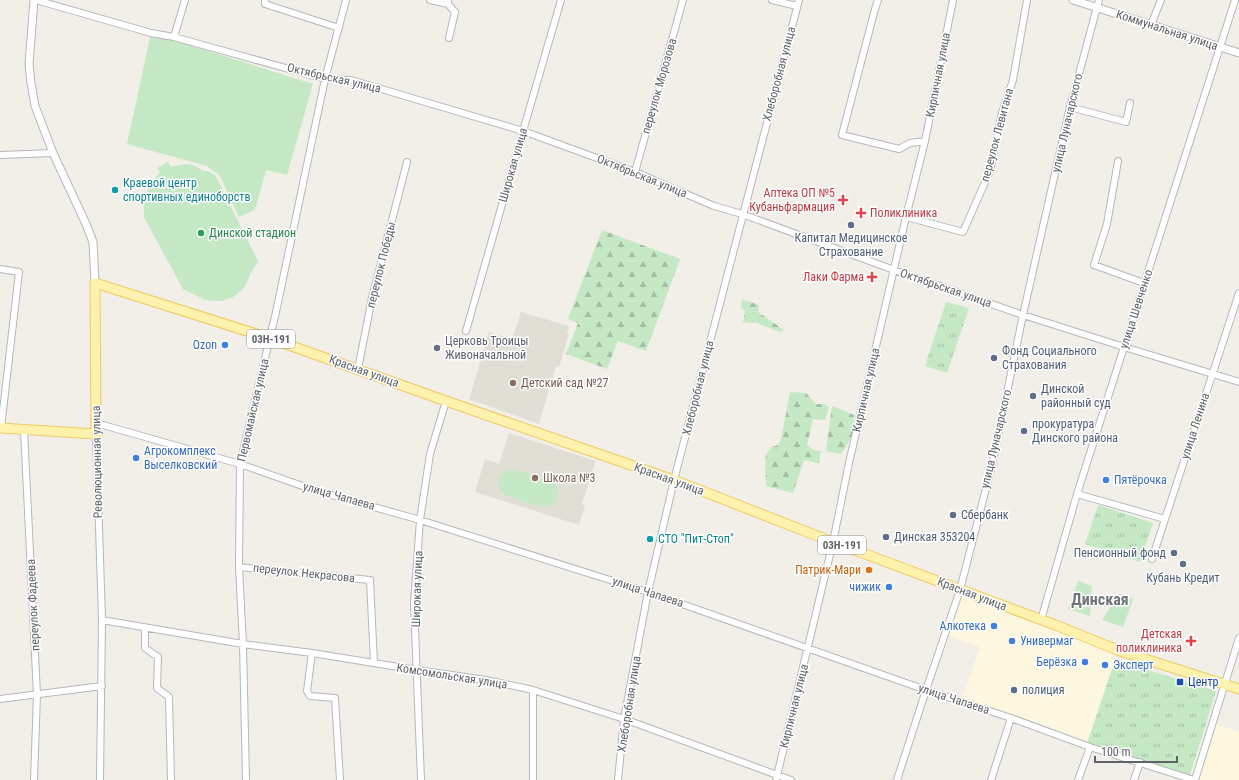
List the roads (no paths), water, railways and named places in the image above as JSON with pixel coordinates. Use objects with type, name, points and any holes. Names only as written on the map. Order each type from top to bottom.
[{"type":"main road","name":"Красная улица","points":[[95,283],[269,338],[674,480],[1120,651],[1239,689]]},
{"type":"main road","name":"Революционная улица","points":[[95,283],[96,434]]},
{"type":"main road","points":[[1,428],[96,434]]},
{"type":"street","name":"Октябрьская улица","points":[[35,0],[151,33],[174,37],[325,79],[351,80],[522,131],[635,172],[714,206],[742,214],[894,270],[1023,315],[1239,382]]},
{"type":"street","name":"Революционная улица","points":[[35,0],[29,64],[35,106],[53,153],[93,242],[95,283]]},
{"type":"street","points":[[174,37],[185,0]]},
{"type":"street","points":[[265,0],[265,4],[339,28]]},
{"type":"street","name":"Первомайская улица","points":[[246,780],[243,644],[239,566],[240,464],[277,304],[325,79],[346,0]]},
{"type":"street","points":[[430,0],[448,2],[455,12],[449,38]]},
{"type":"street","name":"Широкая улица","points":[[466,331],[522,131],[561,0]]},
{"type":"street","name":"переулок Морозова","points":[[635,172],[683,0]]},
{"type":"street","points":[[772,0],[798,3]]},
{"type":"street","points":[[878,0],[842,135],[899,149],[910,143],[925,141]]},
{"type":"street","name":"Кирпичная улица","points":[[776,778],[833,542],[849,463],[925,141],[953,0]]},
{"type":"street","name":"переулок Левитана","points":[[906,217],[963,232],[990,171],[1002,112],[1012,80],[1027,0]]},
{"type":"street","name":"Коммунальная улица","points":[[1073,0],[1098,4],[1151,25],[1239,53]]},
{"type":"street","points":[[1151,25],[1161,0]]},
{"type":"street","name":"улица Шевченко","points":[[1041,620],[1077,494],[1235,0]]},
{"type":"street","name":"Хлеборобная улица","points":[[618,780],[624,719],[648,592],[674,480],[798,3]]},
{"type":"street","name":"улица Луначарского","points":[[897,780],[960,590],[992,465],[1023,315],[1070,107],[1098,4]]},
{"type":"street","points":[[1070,107],[1126,122],[1130,103]]},
{"type":"street","points":[[0,155],[53,153]]},
{"type":"street","points":[[1118,161],[1107,224],[1094,265],[1144,283]]},
{"type":"street","name":"переулок Победы","points":[[358,369],[372,298],[407,162]]},
{"type":"street","points":[[0,269],[19,272],[1,428]]},
{"type":"street","name":"улица Ленина","points":[[1152,559],[1239,293]]},
{"type":"street","name":"Широкая улица","points":[[421,780],[414,603],[420,520],[430,454],[446,401]]},
{"type":"street","name":"улица Чапаева","points":[[96,423],[240,464],[314,490],[420,520],[648,592],[926,690],[1011,718],[1090,747],[1194,780]]},
{"type":"street","name":"переулок Фадеева","points":[[24,430],[37,695],[34,780]]},
{"type":"street","name":"Революционная улица","points":[[96,434],[102,620],[100,780]]},
{"type":"street","points":[[1077,494],[1165,519]]},
{"type":"street","name":"переулок Некрасова","points":[[239,566],[370,580],[374,663]]},
{"type":"street","name":"Комсомольская улица","points":[[102,620],[243,644],[312,653],[486,680],[533,690],[624,719],[776,778],[791,780]]},
{"type":"street","points":[[146,628],[145,648],[158,657],[157,688],[169,697],[171,780]]},
{"type":"street","points":[[1194,780],[1239,638]]},
{"type":"street","points":[[312,653],[307,690],[310,696],[335,698],[340,780]]},
{"type":"street","points":[[0,699],[102,686]]},
{"type":"street","points":[[533,690],[533,780]]},
{"type":"street","points":[[991,780],[1011,718]]},
{"type":"street","points":[[1078,780],[1090,747]]},
{"type":"street","points":[[1134,780],[1140,762]]},
{"type":"place","name":"Краевой центр спортивных единоборств","points":[[115,190]]},
{"type":"place","name":"Аптека ОП №5 Кубаньфармация","points":[[843,200]]},
{"type":"place","name":"Поликлиника","points":[[861,213]]},
{"type":"place","name":"Капитал Медицинское Страхование","points":[[851,225]]},
{"type":"place","name":"Динской стадион","points":[[201,233]]},
{"type":"place","name":"Лаки Фарма","points":[[872,277]]},
{"type":"place","name":"Ozon","points":[[225,345]]},
{"type":"place","name":"Церковь Троицы Живоначальной","points":[[437,348]]},
{"type":"place","name":"Фонд Социального Страхования","points":[[994,358]]},
{"type":"place","name":"Детский сад №27","points":[[513,383]]},
{"type":"place","name":"Динской районный суд","points":[[1033,396]]},
{"type":"place","name":"прокуратура Динского района","points":[[1024,431]]},
{"type":"place","name":"Агрокомплекс Выселковский","points":[[136,458]]},
{"type":"place","name":"Школа №3","points":[[535,478]]},
{"type":"place","name":"Пятёрочка","points":[[1106,480]]},
{"type":"place","name":"Сбербанк","points":[[953,515]]},
{"type":"place","name":"Динская 353204","points":[[886,537]]},
{"type":"place","name":"СТО \"Пит-Стоп\"","points":[[650,539]]},
{"type":"place","name":"Пенсионный фонд","points":[[1174,553]]},
{"type":"place","name":"Кубань Кредит","points":[[1183,564]]},
{"type":"place","name":"Патрик-Мари","points":[[869,570]]},
{"type":"place","name":"чижик","points":[[889,587]]},
{"type":"place","name":"Алкотека","points":[[994,626]]},
{"type":"place","name":"Универмаг","points":[[1012,641]]},
{"type":"place","name":"Детская поликлиника","points":[[1191,641]]},
{"type":"place","name":"Берёзка","points":[[1085,662]]},
{"type":"place","name":"Эксперт","points":[[1105,665]]},
{"type":"place","name":"Центр","points":[[1180,682]]},
{"type":"place","name":"полиция","points":[[1014,690]]},
{"type":"district","name":"Динская","points":[[1100,599]]}]
